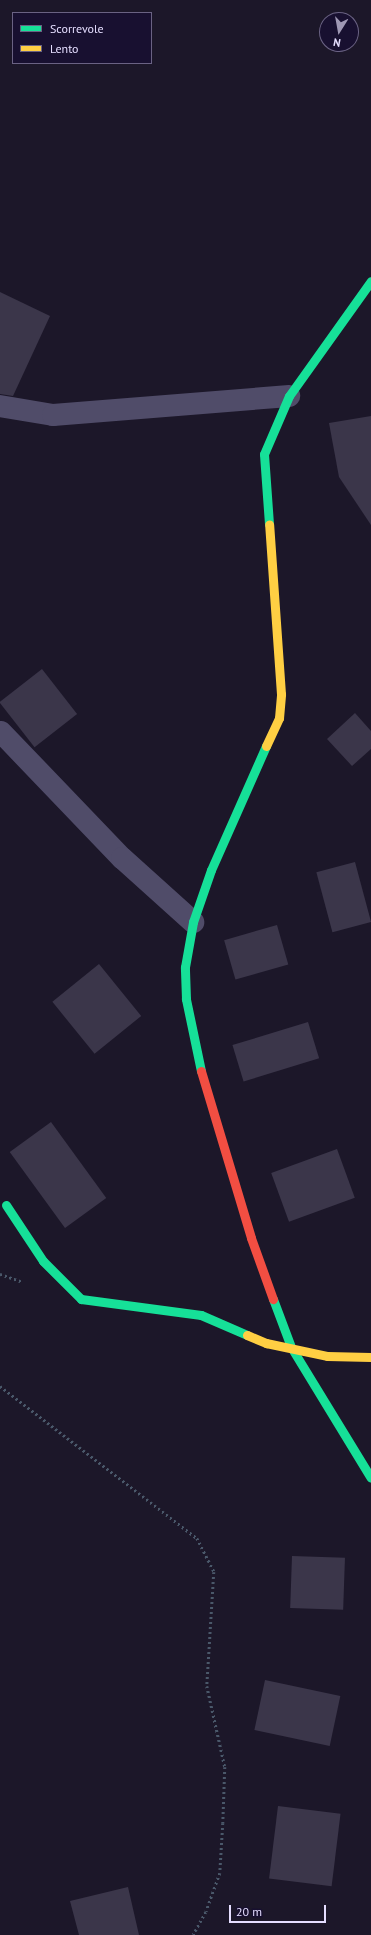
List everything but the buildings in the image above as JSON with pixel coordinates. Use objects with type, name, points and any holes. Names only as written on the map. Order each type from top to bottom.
[{"type":"street","points":[[371,281],[289,396],[264,454],[281,694],[279,718],[211,870],[193,922],[185,967],[186,999],[195,1049],[251,1238],[291,1347],[371,1478]]},
{"type":"street","points":[[0,406],[53,415],[289,396]]},
{"type":"street","points":[[1,732],[122,858],[193,922]]},
{"type":"street","points":[[6,1205],[43,1261],[81,1300],[201,1315],[266,1343],[291,1347],[327,1356],[371,1356]]},
{"type":"path","points":[[0,1386],[197,1538],[214,1572],[207,1686],[225,1767],[223,1823],[220,1873],[206,1912],[193,1935]]},
{"type":"traffic: fast","points":[[269,524],[264,454],[289,396],[371,281]]},
{"type":"traffic: fast","points":[[201,1071],[186,999],[185,967],[193,922],[211,870],[266,746]]},
{"type":"traffic: fast","points":[[6,1205],[43,1261],[81,1299],[201,1315],[247,1335]]},
{"type":"traffic: fast","points":[[273,1299],[291,1347],[371,1478]]},
{"type":"traffic: slow","points":[[266,746],[279,718],[281,694],[269,524]]},
{"type":"traffic: slow","points":[[247,1335],[266,1343],[327,1356],[371,1357]]},
{"type":"traffic: jam","points":[[201,1071],[251,1238],[273,1299]]}]
